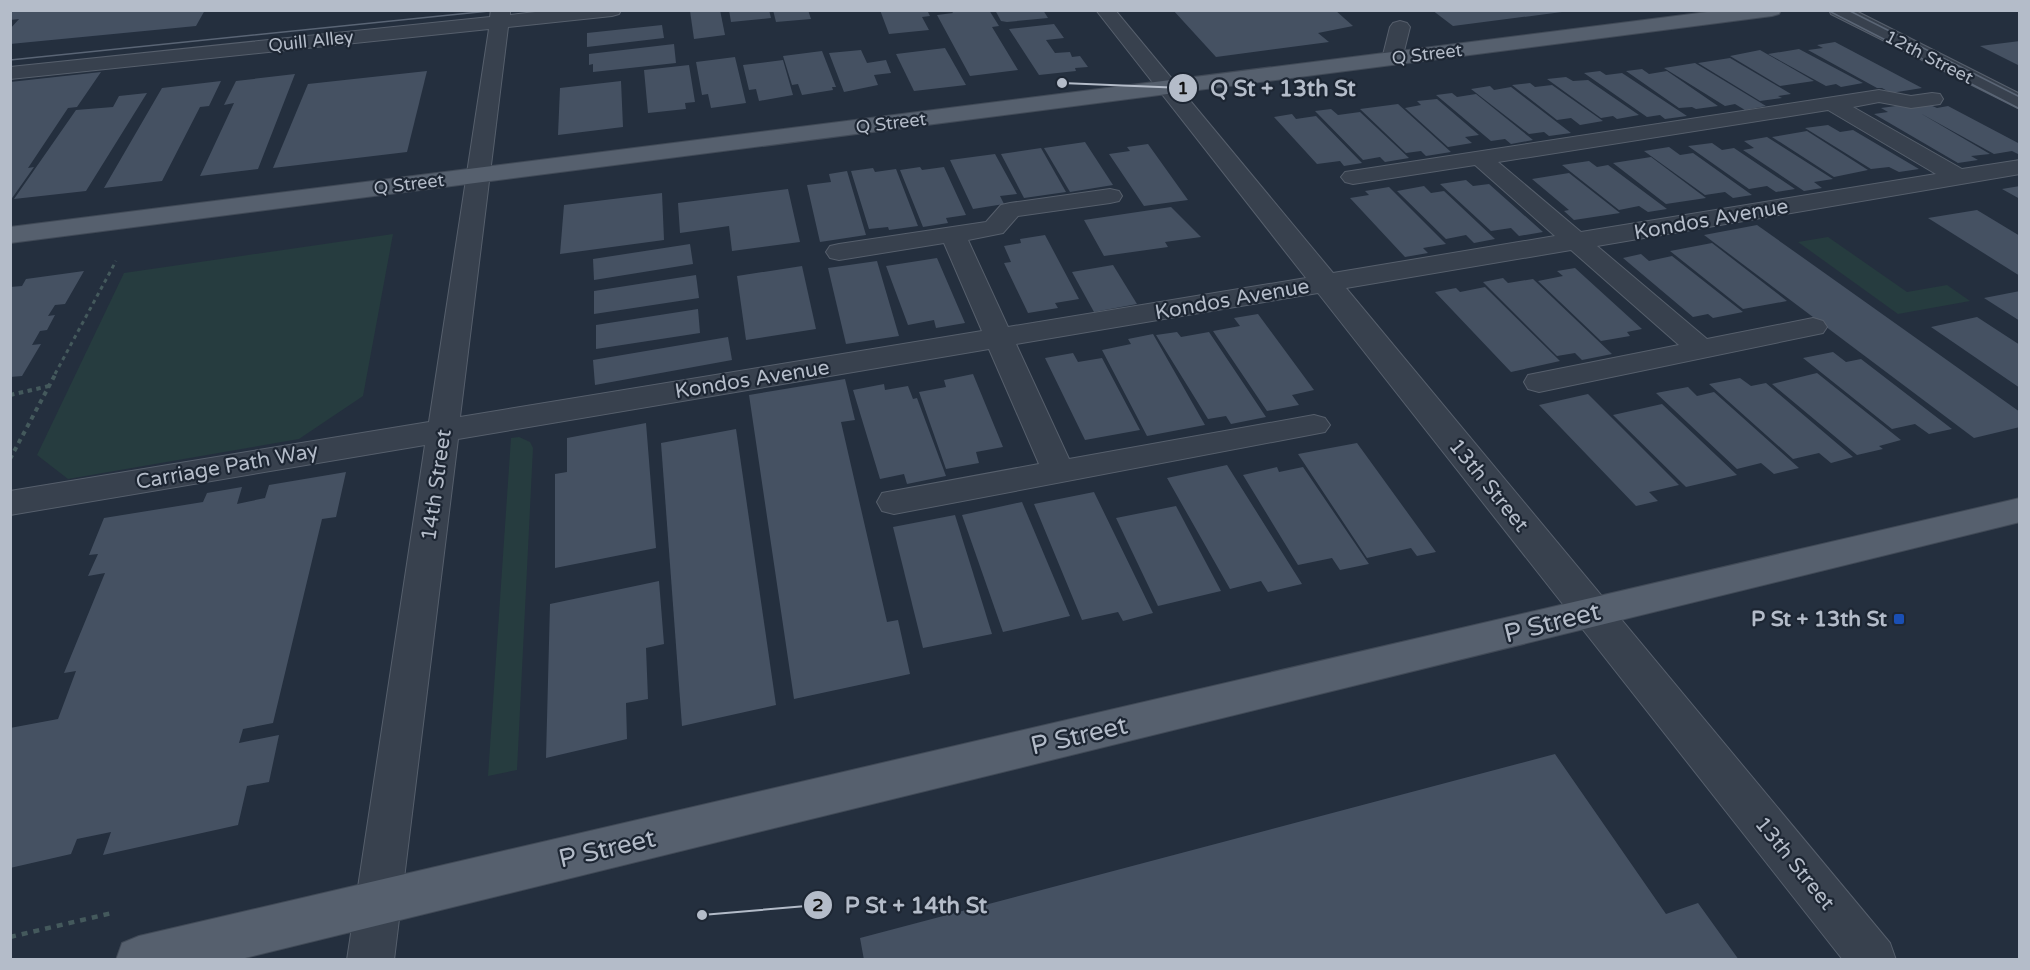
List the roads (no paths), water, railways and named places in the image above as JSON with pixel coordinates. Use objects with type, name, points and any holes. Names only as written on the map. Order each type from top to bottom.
[{"type":"main road","name":"Q Street","points":[[10,235],[1772,10]]},
{"type":"main road","name":"P Street","points":[[139,960],[2019,510]]},
{"type":"street","name":"Quill Alley","points":[[10,72],[501,16],[612,10]]},
{"type":"street","name":"13th Street","points":[[1105,10],[1873,960]]},
{"type":"street","name":"12th Street","points":[[1838,10],[2019,103]]},
{"type":"street","name":"14th Street","points":[[370,960],[501,16]]},
{"type":"street","points":[[1392,59],[1400,27]]},
{"type":"street","points":[[1353,177],[1879,96],[1911,102],[1932,99]]},
{"type":"street","points":[[1831,103],[1958,177]]},
{"type":"street","points":[[1479,158],[1701,349]]},
{"type":"street","name":"Kondos Avenue","points":[[444,430],[2019,167]]},
{"type":"street","points":[[839,252],[993,228],[1010,210],[1110,196]]},
{"type":"street","points":[[952,235],[1059,472]]},
{"type":"street","points":[[1539,382],[1814,327]]},
{"type":"street","points":[[894,502],[1314,426]]},
{"type":"street","name":"Carriage Path Way","points":[[10,503],[444,430]]},
{"type":"tram line","points":[[10,60],[499,10]]},
{"type":"tram line","points":[[1827,10],[2020,109]]},
{"type":"tram line","points":[[1848,10],[2020,97]]},
{"type":"place","name":"Q St + 13th St","points":[[1062,83]]},
{"type":"place","name":"P St + 13th St","points":[[1899,619]]},
{"type":"place","name":"P St + 14th St","points":[[702,915]]}]
